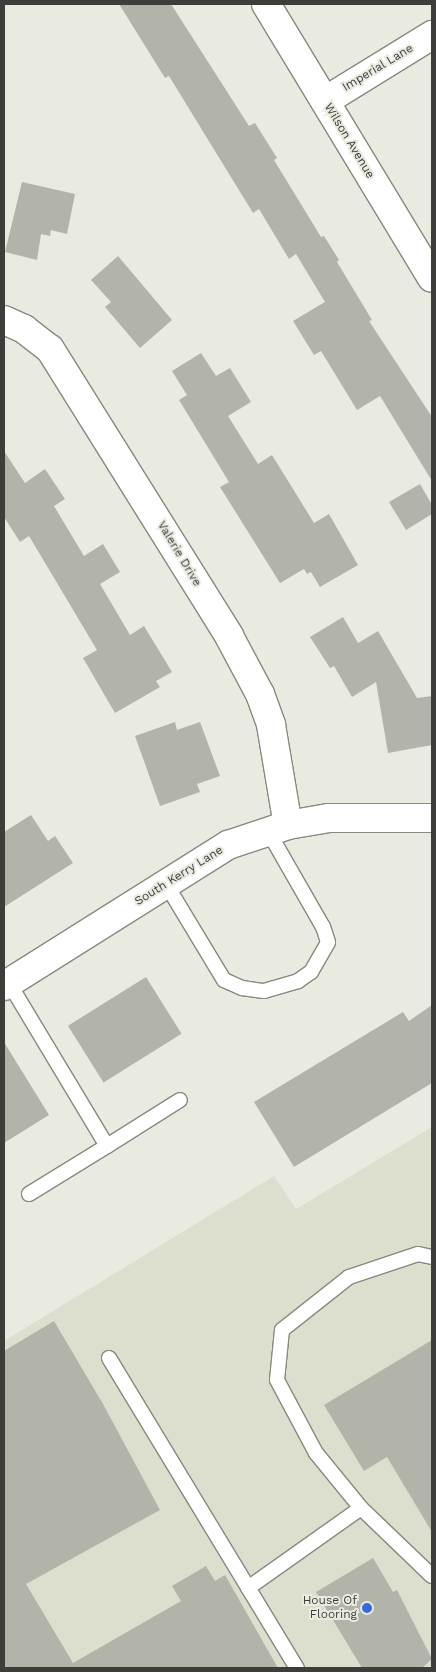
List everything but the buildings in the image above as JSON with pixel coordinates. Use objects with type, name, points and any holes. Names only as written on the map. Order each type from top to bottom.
[{"type":"street","name":"Wilson Avenue","points":[[266,4],[432,278]]},
{"type":"street","name":"Imperial Lane","points":[[325,101],[432,35]]},
{"type":"street","name":"Valerie Drive","points":[[4,320],[24,328],[56,356],[229,636],[260,694],[271,725],[278,828]]},
{"type":"street","name":"South Kerry Lane","points":[[6,984],[228,845],[278,828],[328,818],[432,818]]},
{"type":"lane","points":[[166,884],[224,980],[242,988],[264,991],[298,981],[311,972],[328,942],[278,828]]},
{"type":"lane","points":[[6,984],[106,1146]]},
{"type":"lane","points":[[29,1194],[180,1100]]},
{"type":"lane","points":[[432,1257],[418,1254],[349,1277],[282,1330],[277,1380],[316,1453],[361,1508],[432,1576]]},
{"type":"lane","points":[[109,1358],[297,1668]]},
{"type":"lane","points":[[248,1588],[361,1508]]},
{"type":"shaded area","points":[[432,1127],[432,1668],[4,1668],[4,1341],[274,1176],[296,1209]]},
{"type":"place","name":"House Of Flooring","points":[[367,1608]]}]
